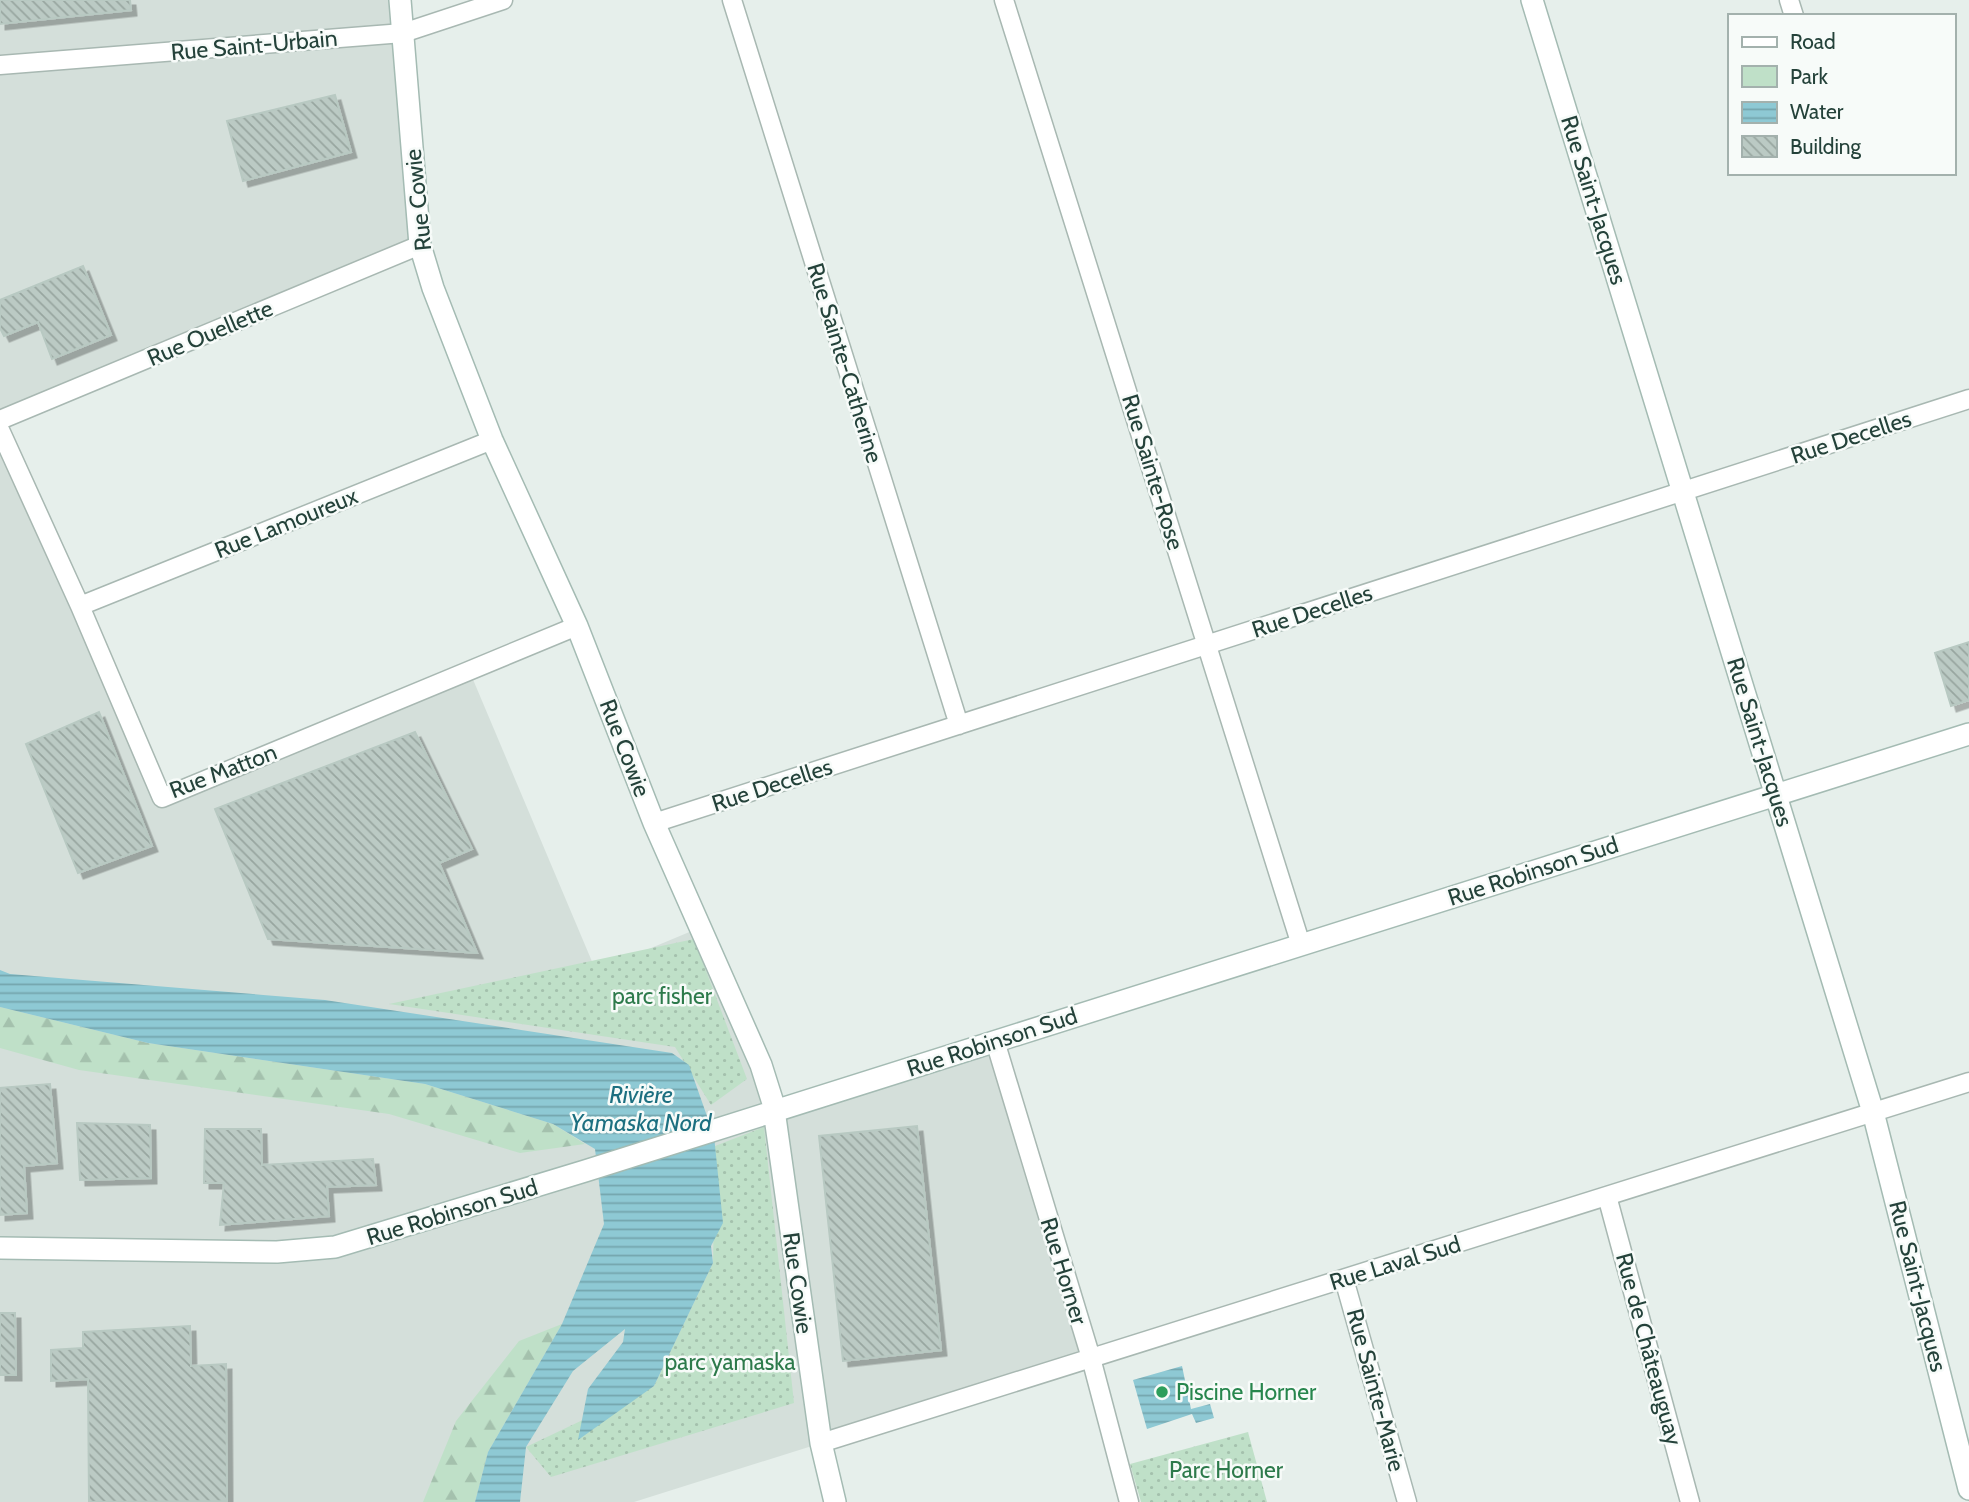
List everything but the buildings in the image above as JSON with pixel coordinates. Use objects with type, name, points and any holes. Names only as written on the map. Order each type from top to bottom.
[{"type":"street","name":"Rue Cowie","points":[[400,0],[420,245],[433,288],[492,440],[577,626],[654,823],[761,1065],[765,1114],[821,1443],[835,1502]]},
{"type":"street","name":"Rue Saint-Urbain","points":[[0,65],[403,33],[503,0]]},
{"type":"street","name":"Rue Sainte-Catherine","points":[[732,0],[959,725]]},
{"type":"street","name":"Rue Sainte-Rose","points":[[1004,0],[1301,945]]},
{"type":"street","name":"Rue Saint-Jacques","points":[[1532,0],[1873,1112],[1969,1489]]},
{"type":"street","name":"Rue Ouellette","points":[[0,420],[420,245]]},
{"type":"street","name":"Rue Decelles","points":[[654,823],[1969,399]]},
{"type":"street","name":"Rue Matton","points":[[0,430],[80,606],[162,798],[577,626]]},
{"type":"street","name":"Rue Lamoureux","points":[[80,606],[492,440]]},
{"type":"street","name":"Rue Robinson Sud","points":[[0,1248],[277,1252],[335,1247],[585,1171],[1969,734]]},
{"type":"street","name":"Rue Horner","points":[[995,1041],[1091,1358],[1129,1502]]},
{"type":"street","name":"Rue Laval Sud","points":[[821,1443],[1969,1082]]},
{"type":"street","name":"Rue de Châteauguay","points":[[1608,1196],[1690,1502]]},
{"type":"street","name":"Rue Sainte-Marie","points":[[1344,1279],[1407,1502]]},
{"type":"shaded area","points":[[0,0],[400,0],[420,245],[0,420]]},
{"type":"shaded area","points":[[0,430],[162,798],[469,670],[596,971],[699,928],[774,1110],[995,1041],[1091,1358],[634,1502],[0,1502]]},
{"type":"green space","name":"parc fisher","points":[[694,939],[747,1079],[711,1105],[675,1047],[389,1004]]},
{"type":"green space","points":[[0,1007],[148,1043],[425,1084],[553,1124],[585,1144],[520,1153],[389,1114],[79,1070],[0,1048]]},
{"type":"green space","name":"parc yamaska","points":[[764,1127],[794,1403],[551,1477],[526,1447],[654,1386],[713,1263],[715,1146]]},
{"type":"green space","points":[[562,1324],[488,1452],[475,1502],[423,1502],[456,1421],[519,1341]]},
{"type":"green space","name":"Parc Horner","points":[[1248,1432],[1267,1502],[1141,1502],[1130,1464]]},
{"type":"water","name":"Rivière Yamaska Nord","points":[[0,970],[10,974],[325,1000],[672,1053],[689,1065],[714,1136],[723,1223],[711,1246],[713,1263],[654,1386],[578,1440],[588,1389],[623,1342],[625,1329],[573,1371],[526,1447],[520,1502],[475,1502],[488,1452],[562,1324],[604,1224],[595,1149],[553,1124],[425,1084],[148,1043],[0,1007]]},
{"type":"water","name":"Piscine Horner","points":[[1182,1366],[1191,1409],[1210,1404],[1214,1418],[1196,1423],[1192,1414],[1147,1429],[1133,1380]]},
{"type":"place","name":"Piscine Horner","points":[[1162,1392]]}]
